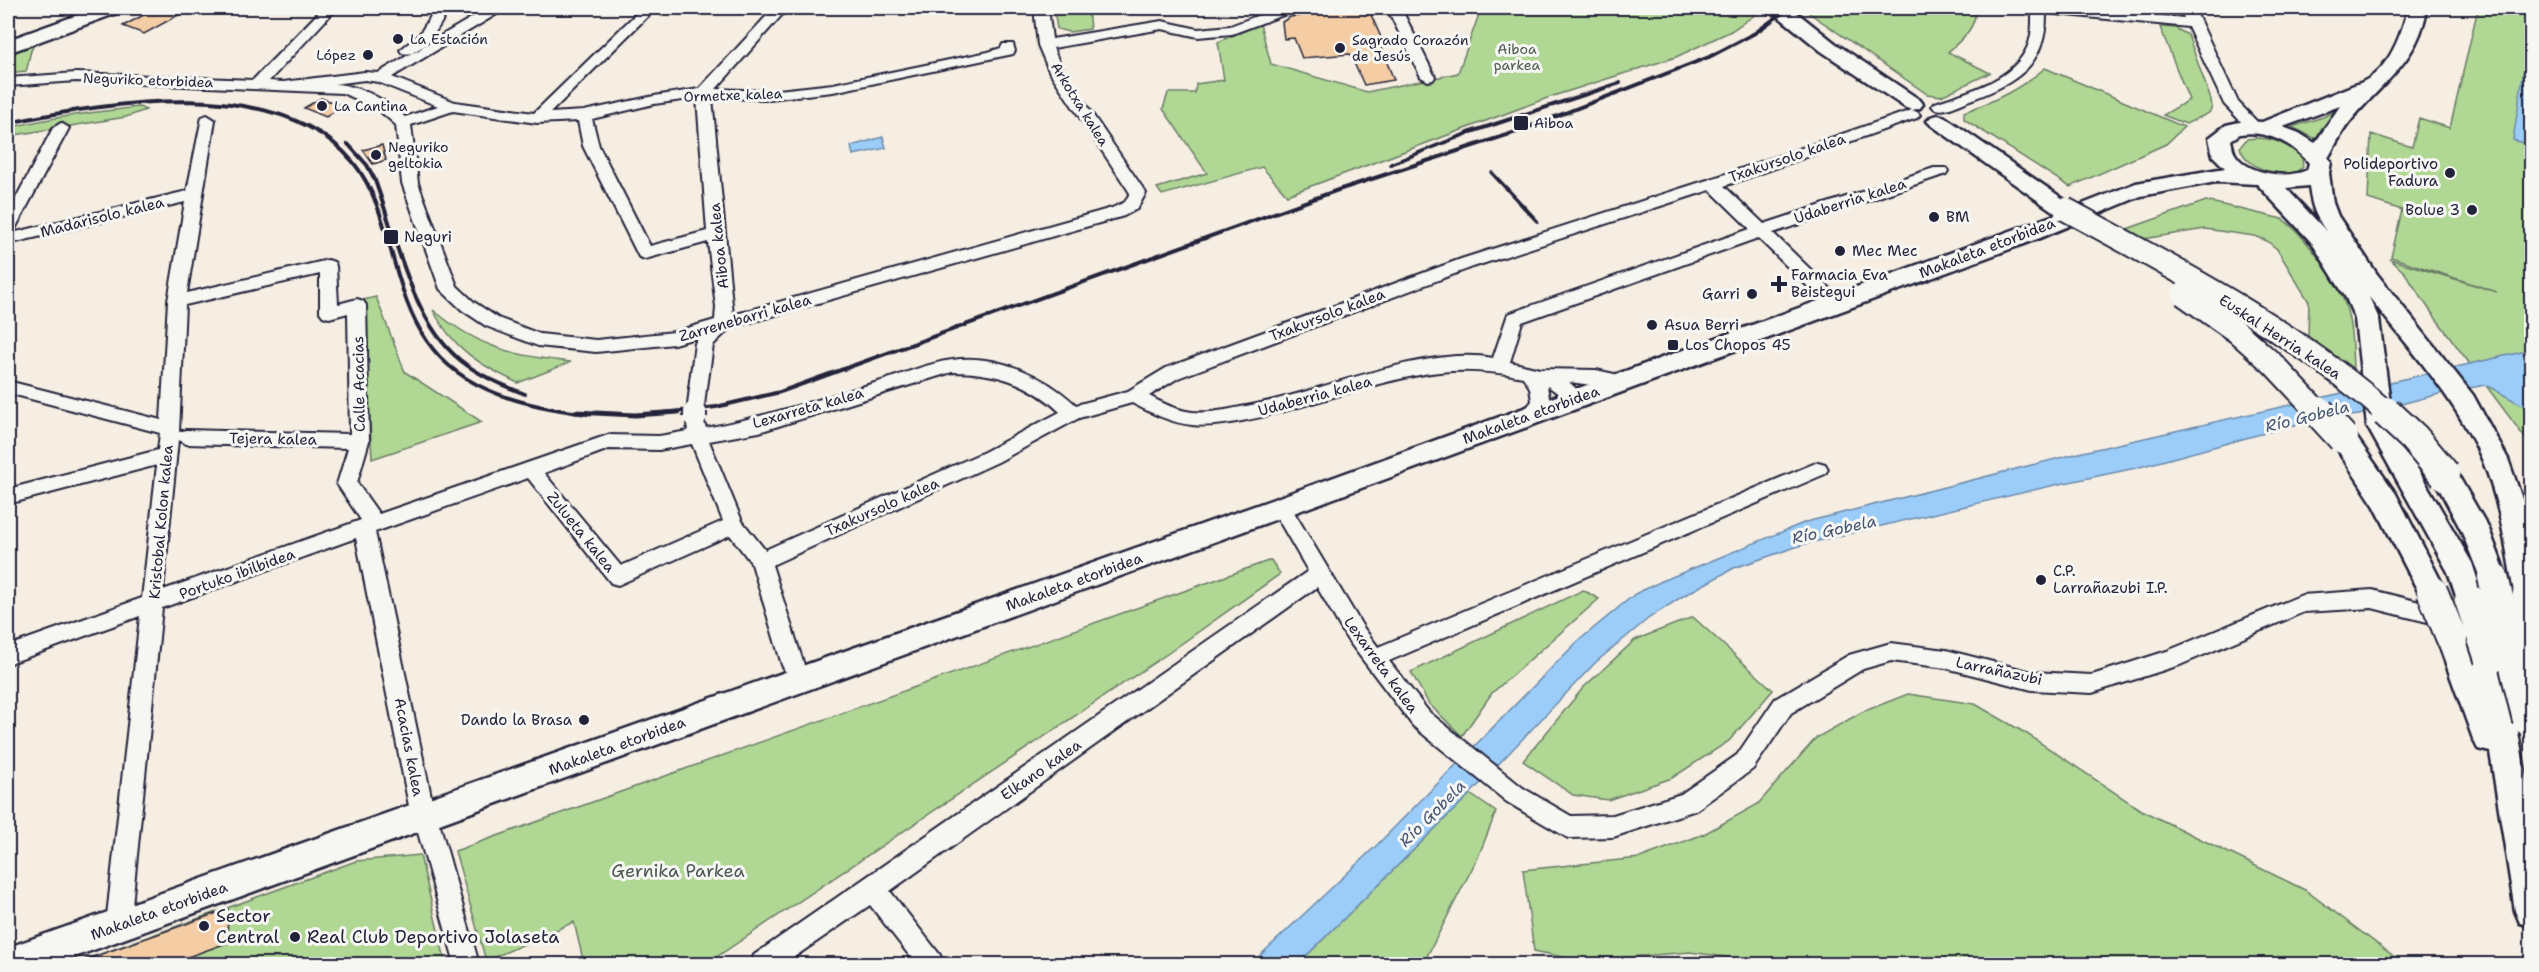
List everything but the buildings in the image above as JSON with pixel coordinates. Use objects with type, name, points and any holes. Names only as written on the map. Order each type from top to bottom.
[{"type":"street","points":[[8,47],[113,8]]},
{"type":"street","name":"Neguriko etorbidea","points":[[350,91],[364,76],[424,38],[443,8]]},
{"type":"street","points":[[381,78],[497,8]]},
{"type":"street","points":[[537,118],[649,8]]},
{"type":"street","points":[[704,93],[781,8]]},
{"type":"street","name":"Arkotxa kalea","points":[[1041,8],[1045,45],[1056,71],[1138,193]]},
{"type":"street","points":[[1159,8],[1162,25]]},
{"type":"street","points":[[1045,45],[1162,25],[1198,33],[1232,30],[1289,8]]},
{"type":"street","points":[[1394,8],[1428,77]]},
{"type":"street","points":[[1780,8],[1927,122],[1998,85],[2019,70],[2036,47],[2040,8],[2194,23]]},
{"type":"street","points":[[2187,8],[2243,132]]},
{"type":"street","points":[[2317,166],[2332,130],[2397,61],[2414,31],[2418,8]]},
{"type":"street","points":[[258,84],[326,9]]},
{"type":"street","name":"Ormetxe kalea","points":[[434,106],[452,106],[537,118],[584,116],[654,100],[704,93],[770,95],[833,88],[989,56],[1008,51],[1008,47]]},
{"type":"street","name":"Neguriko etorbidea","points":[[288,85],[364,76],[381,78],[434,106]]},
{"type":"street","name":"Neguriko etorbidea","points":[[8,82],[76,77],[288,85],[350,91],[380,104],[403,123]]},
{"type":"street","points":[[2339,231],[2333,199],[2334,166],[2338,146],[2356,114],[2375,96],[2378,82]]},
{"type":"street","name":"Makaleta etorbidea","points":[[2136,190],[2147,182],[2189,164],[2243,132],[2332,102],[2378,82]]},
{"type":"street","name":"Aiboa kalea","points":[[704,93],[718,234],[719,272],[725,307],[724,324]]},
{"type":"street","points":[[2231,104],[2243,132]]},
{"type":"street","points":[[403,123],[434,106]]},
{"type":"street","name":"Txakursolo kalea","points":[[761,561],[991,458],[1073,413],[1134,396],[1172,373],[1467,263],[1713,184],[1912,109]]},
{"type":"street","name":"Euskal Herria kalea","points":[[1939,114],[1978,149],[2065,209],[2213,293],[2329,366],[2404,428],[2445,475],[2475,529],[2493,577],[2530,727]]},
{"type":"street","points":[[584,116],[591,146],[645,253],[718,234]]},
{"type":"street","name":"Kristobal Kolon kalea","points":[[118,925],[170,429],[177,301],[207,120]]},
{"type":"street","name":"Zarrenebarri kalea","points":[[403,123],[410,183],[449,289],[468,306],[492,322],[538,340],[597,346],[674,338],[724,324],[1118,212],[1131,205],[1138,193]]},
{"type":"street","points":[[8,227],[61,128]]},
{"type":"street","points":[[2530,727],[2528,593],[2509,502],[2494,459],[2464,402],[2369,280],[2339,231],[2328,218],[2322,203],[2317,166],[2311,150],[2291,137],[2243,132],[2222,152],[2235,165],[2261,178],[2304,219],[2342,268],[2367,319],[2380,426],[2462,571],[2490,659],[2520,850],[2532,911]]},
{"type":"street","name":"Makaleta etorbidea","points":[[9,964],[1281,507],[2032,233],[2136,190],[2216,175],[2298,183],[2310,180],[2317,166]]},
{"type":"street","name":"Udaberria kalea","points":[[1500,365],[1514,318],[1940,171]]},
{"type":"street","points":[[1713,184],[1836,304]]},
{"type":"street","name":"Madarisolo kalea","points":[[8,239],[196,194]]},
{"type":"street","points":[[2065,209],[2237,332],[2273,364],[2343,438],[2386,501],[2432,591],[2484,722],[2520,850]]},
{"type":"street","name":"Calle Acacias","points":[[177,301],[328,266],[329,312],[354,302],[360,441],[347,484],[361,504],[364,527]]},
{"type":"street","points":[[724,324],[704,343],[698,388],[697,426],[734,525],[761,561],[793,665]]},
{"type":"street","name":"Udaberria kalea","points":[[1134,396],[1160,411],[1197,419],[1261,412],[1407,370],[1480,362],[1500,365],[1559,382],[1577,398]]},
{"type":"street","name":"Lexarreta kalea","points":[[533,470],[608,442],[659,444],[697,426],[759,424],[952,366],[978,365],[999,369],[1030,380],[1061,401],[1073,413]]},
{"type":"street","points":[[1530,373],[1596,377],[1622,382]]},
{"type":"street","points":[[1529,416],[1541,402],[1539,388],[1530,373]]},
{"type":"street","points":[[8,387],[162,427]]},
{"type":"street","name":"Tejera kalea","points":[[186,437],[360,441]]},
{"type":"street","points":[[8,496],[166,455]]},
{"type":"street","points":[[1374,658],[1818,469]]},
{"type":"street","name":"Zulueta kalea","points":[[533,470],[618,577],[734,525]]},
{"type":"street","name":"Portuko ibilbidea","points":[[8,655],[364,527],[533,470]]},
{"type":"street","name":"Lexarreta kalea","points":[[1281,507],[1355,633],[1421,719],[1515,795]]},
{"type":"street","name":"Acacias kalea","points":[[364,527],[423,816],[429,828],[467,964]]},
{"type":"street","name":"Elkano kalea","points":[[763,964],[1319,574]]},
{"type":"street","name":"Larrañazubi","points":[[1515,795],[1568,827],[1613,826],[1688,803],[1745,762],[1783,706],[1857,661],[1891,652],[1946,659],[2032,681],[2092,684],[2172,659],[2302,604],[2372,598],[2532,640]]},
{"type":"street","points":[[873,889],[931,964]]},
{"type":"green space","points":[[1054,8],[1088,8],[1090,29],[1069,32],[1057,29]]},
{"type":"green space","name":"Aiboa parkea","points":[[1476,8],[1761,8],[1755,15],[1731,31],[1676,57],[1550,97],[1287,195],[1262,167],[1162,195],[1157,188],[1207,173],[1163,109],[1168,93],[1195,93],[1196,84],[1224,80],[1218,42],[1260,24],[1271,64],[1367,92],[1458,73],[1478,17]]},
{"type":"green space","points":[[1802,8],[1975,8],[1971,27],[1948,52],[1990,73],[1941,96],[1927,94]]},
{"type":"green space","name":"Polideportivo Fadura","points":[[2478,8],[2531,8],[2531,446],[2405,273],[2390,259],[2497,292],[2391,257],[2402,210],[2368,199],[2371,134],[2412,147],[2419,118],[2450,128]]},
{"type":"green space","points":[[2160,27],[2175,28],[2188,35],[2211,100],[2212,107],[2209,113],[2186,124],[2163,115],[2189,100]]},
{"type":"green space","points":[[34,45],[26,71],[8,73],[8,55]]},
{"type":"green space","points":[[2045,68],[2184,127],[2166,144],[2070,187],[1964,119],[1964,112],[2007,94]]},
{"type":"green space","points":[[139,107],[146,110],[126,117],[8,136],[8,128],[24,124]]},
{"type":"green space","points":[[2340,108],[2321,129],[2316,139],[2292,127],[2323,117]]},
{"type":"green space","points":[[2247,139],[2269,139],[2287,145],[2302,158],[2303,167],[2296,171],[2277,173],[2258,167],[2243,155],[2240,147]]},
{"type":"green space","points":[[2206,201],[2282,219],[2300,235],[2327,270],[2345,304],[2352,344],[2353,368],[2308,337],[2309,302],[2277,249],[2267,241],[2254,236],[2205,229],[2143,239],[2127,229]]},
{"type":"green space","points":[[376,297],[405,372],[482,422],[372,459],[363,300]]},
{"type":"green space","points":[[433,310],[482,342],[514,353],[571,362],[518,383],[469,354],[449,335]]},
{"type":"green space","name":"Gernika Parkea","points":[[1271,560],[1280,574],[1167,654],[706,964],[584,964],[574,922],[486,961],[455,851]]},
{"type":"green space","points":[[1583,590],[1599,599],[1492,693],[1462,736],[1429,704],[1411,672]]},
{"type":"green space","points":[[1693,617],[1773,690],[1729,741],[1672,778],[1608,800],[1573,795],[1523,761],[1583,688],[1635,640]]},
{"type":"green space","points":[[1908,694],[1975,704],[2027,734],[2141,810],[2305,890],[2404,964],[1775,964],[1690,952],[1582,961],[1534,951],[1523,870],[1640,858],[1704,834],[1758,804],[1816,738],[1862,712]]},
{"type":"green space","points":[[1470,794],[1496,812],[1479,855],[1423,964],[1298,964]]},
{"type":"green space","name":"Real Club Deportivo Jolaseta","points":[[420,855],[446,964],[73,964],[356,861]]},
{"type":"water","points":[[2524,69],[2531,72],[2531,145],[2513,140]]},
{"type":"water","points":[[883,137],[886,148],[853,155],[851,146]]},
{"type":"water","name":"Río Gobela","points":[[2531,350],[2531,410],[2486,385],[2447,392],[2359,415],[2309,421],[2136,468],[1805,544],[1734,568],[1649,618],[1596,662],[1470,794],[1298,964],[1251,964],[1377,845],[1577,642],[1635,594],[1662,581],[1806,522],[2083,452]]},
{"type":"railway","points":[[666,413],[716,407],[780,392],[1338,190],[1516,132],[1709,57],[1755,33],[1789,8]]},
{"type":"railway","points":[[1391,164],[1471,132],[1620,83]]},
{"type":"railway","points":[[8,123],[93,108],[190,101],[237,105],[282,115],[321,134],[353,162],[367,184],[382,220],[411,312],[421,332],[442,359],[478,385],[499,394],[521,402],[587,414]]},
{"type":"railway","points":[[348,144],[367,165],[374,178],[417,300],[443,343],[475,371],[525,394]]},
{"type":"railway","points":[[1492,173],[1537,221]]},
{"type":"railway","points":[[575,412],[635,415],[666,413]]},
{"type":"railway","points":[[666,413],[678,412]]},
{"type":"railway","points":[[656,414],[666,413]]},
{"type":"place","name":"La Estación","points":[[398,39]]},
{"type":"place","name":"Sagrado Corazón de Jesús","points":[[1340,48]]},
{"type":"place","name":"López","points":[[368,55]]},
{"type":"place","name":"La Cantina","points":[[322,106]]},
{"type":"place","name":"Aiboa","points":[[1521,123]]},
{"type":"place","name":"Neguriko geltokia","points":[[376,155]]},
{"type":"place","name":"Polideportivo Fadura","points":[[2450,173]]},
{"type":"place","name":"Bolue 3","points":[[2472,210]]},
{"type":"place","name":"BM","points":[[1934,217]]},
{"type":"place","name":"Neguri","points":[[391,237]]},
{"type":"place","name":"Mec Mec","points":[[1840,251]]},
{"type":"place","name":"Farmacia Eva Beistegui","points":[[1779,284]]},
{"type":"place","name":"Garri","points":[[1752,294]]},
{"type":"place","name":"Asua Berri","points":[[1652,325]]},
{"type":"place","name":"Los Chopos 45","points":[[1673,345]]},
{"type":"place","name":"C.P. Larrañazubi I.P.","points":[[2041,580]]},
{"type":"place","name":"Dando la Brasa","points":[[584,720]]},
{"type":"place","name":"Sector Central","points":[[204,926]]},
{"type":"place","name":"Real Club Deportivo Jolaseta","points":[[295,937]]}]
